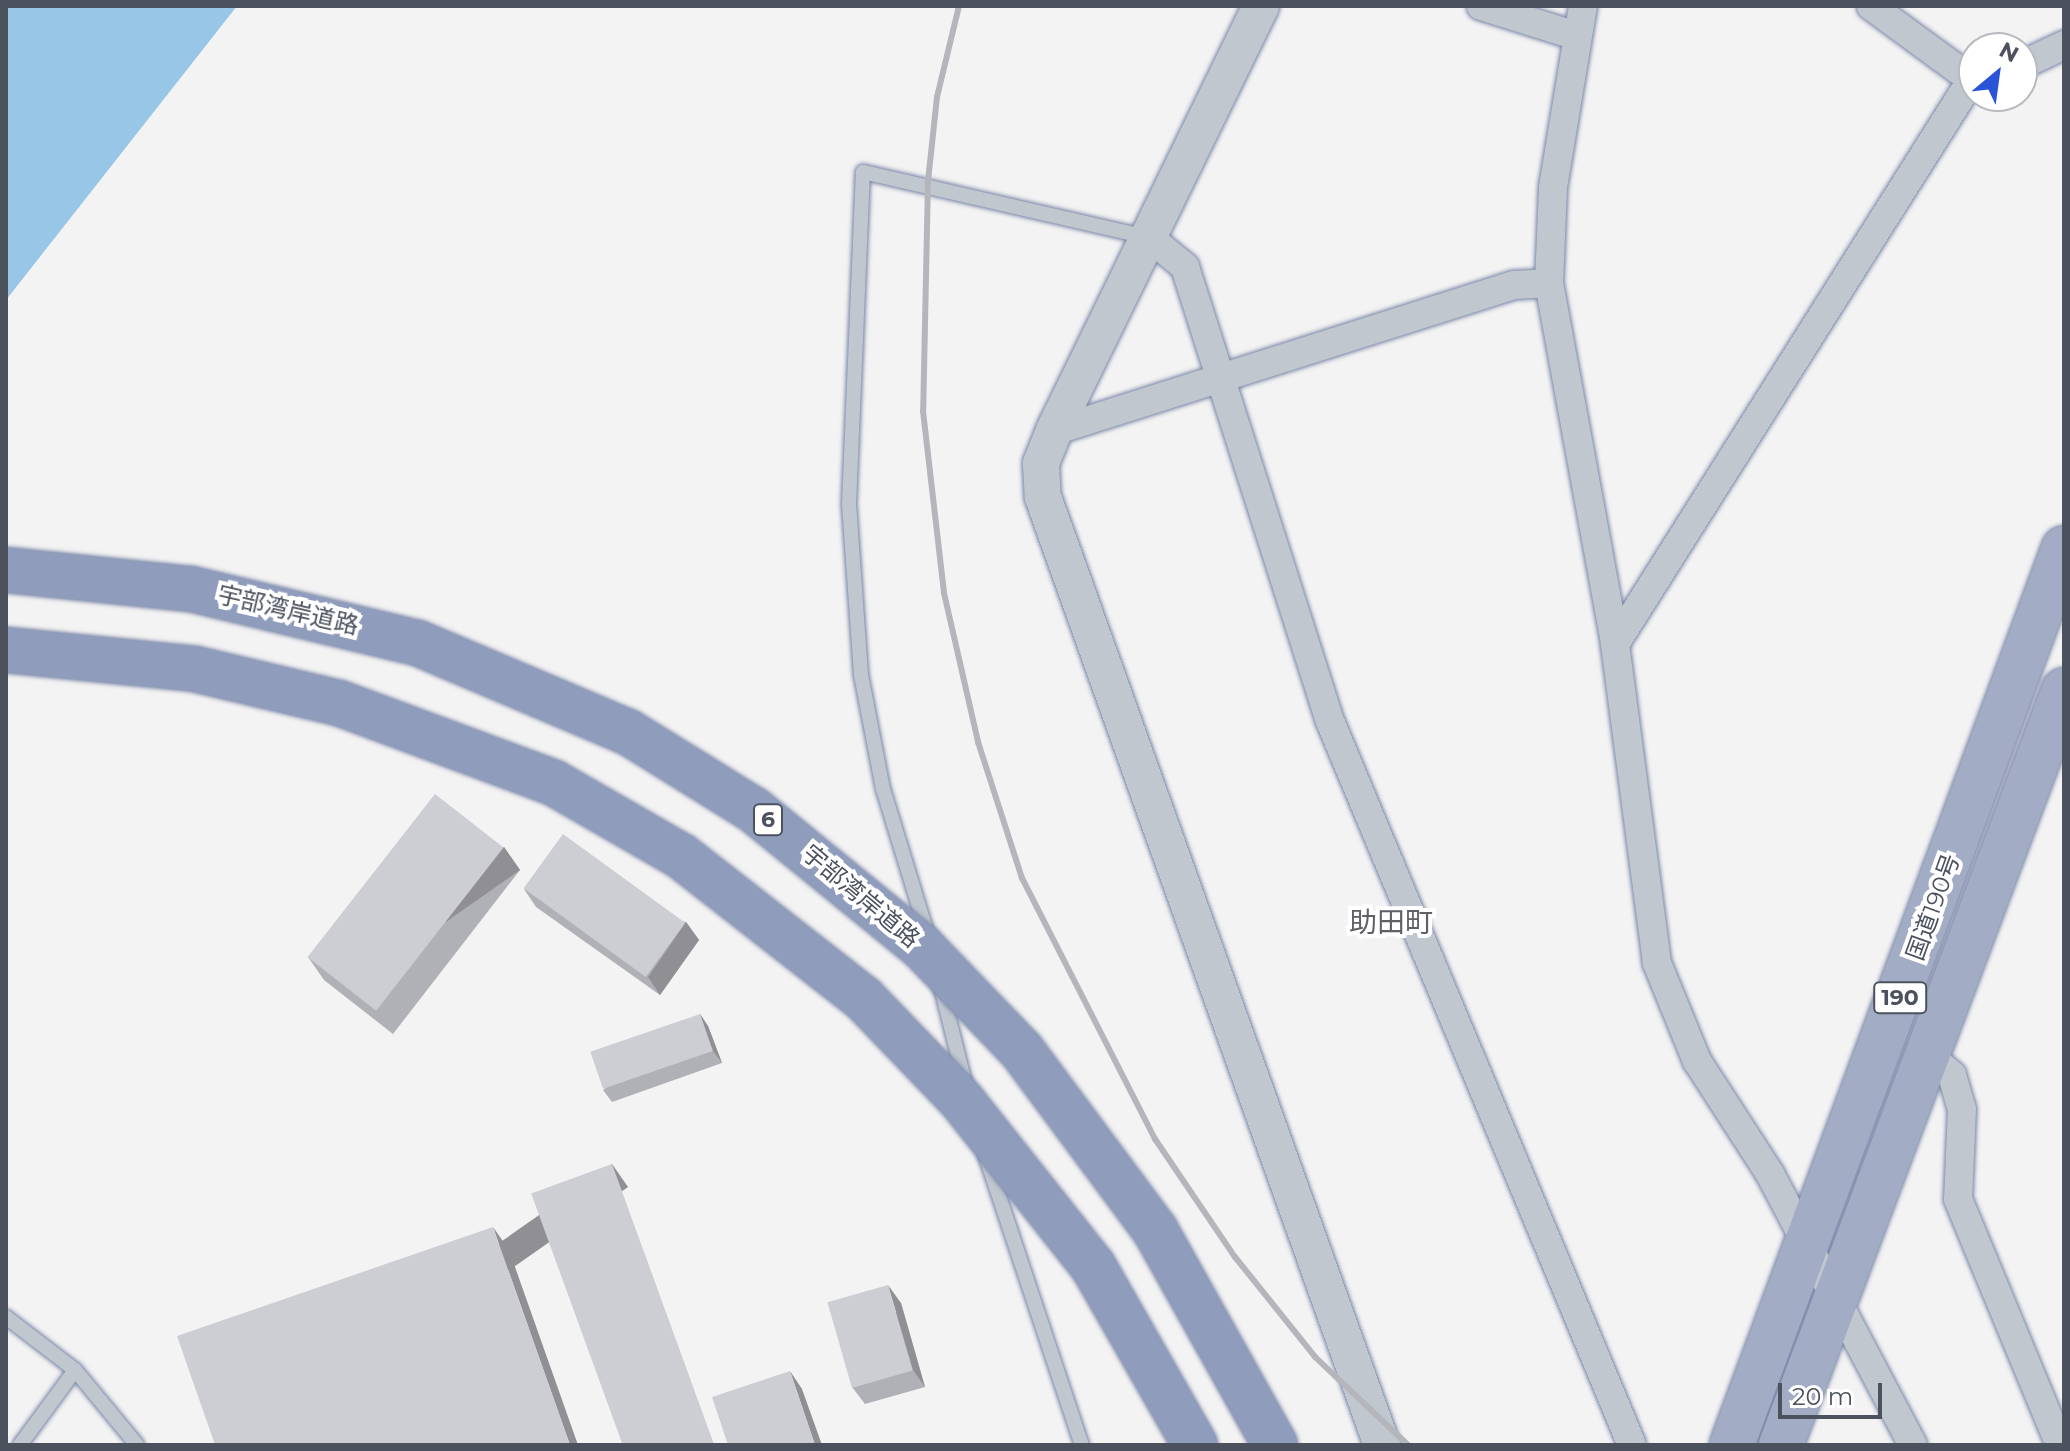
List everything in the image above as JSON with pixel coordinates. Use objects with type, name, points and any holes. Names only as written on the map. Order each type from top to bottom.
[{"type":"highway","name":"国道190号","points":[[1732,1445],[1810,1247],[2064,548]]},
{"type":"highway","name":"宇部湾岸道路","points":[[6,570],[191,589],[418,643],[628,732],[754,810],[923,948],[1031,1062],[1155,1230],[1275,1445]]},
{"type":"highway","points":[[6,650],[195,669],[339,703],[554,783],[681,856],[864,999],[962,1101],[1093,1266],[1195,1445]]},
{"type":"highway","name":"国道190号","points":[[1781,1445],[2062,701]]},
{"type":"street","points":[[1261,6],[1054,431],[1041,464],[1043,497],[1060,552],[1382,1445]]},
{"type":"street","points":[[1481,6],[1577,36]]},
{"type":"street","points":[[1583,6],[1553,188],[1549,283],[1615,644],[1657,963],[1697,1061],[1810,1247],[1913,1445]]},
{"type":"street","points":[[1871,6],[1958,67]]},
{"type":"street","points":[[2041,66],[2064,45]]},
{"type":"street","points":[[1615,644],[1958,97]]},
{"type":"street","points":[[1149,237],[1185,267],[1330,721],[1632,1445]]},
{"type":"street","points":[[1054,431],[1514,285],[1549,283]]},
{"type":"street","points":[[2013,686],[2062,701]]},
{"type":"street","points":[[1927,1054],[1952,1075],[1962,1109],[1958,1199],[2060,1445]]},
{"type":"lane","points":[[1082,1445],[975,1123],[883,789],[861,675],[849,504],[863,172],[1149,237]]},
{"type":"lane","points":[[6,1317],[75,1370],[137,1445]]},
{"type":"lane","points":[[20,1445],[75,1370]]},
{"type":"water","points":[[6,6],[237,6],[6,300]]},
{"type":"building","points":[[435,794],[504,848],[376,1011],[308,957]]},
{"type":"building","points":[[563,834],[685,923],[646,977],[524,888]]},
{"type":"building","points":[[700,1014],[713,1051],[603,1089],[590,1052]]},
{"type":"building","points":[[612,1164],[714,1445],[623,1445],[531,1193]]},
{"type":"building","points":[[493,1227],[570,1445],[215,1445],[177,1336]]},
{"type":"building","points":[[888,1285],[913,1371],[852,1388],[827,1302]]},
{"type":"building","points":[[790,1371],[815,1445],[728,1445],[712,1397]]},
{"type":"railway","points":[[959,6],[937,97],[928,181],[923,411],[944,593],[978,742],[1022,878],[1155,1139],[1235,1257],[1315,1357],[1408,1445]]},
{"type":"district","name":"助田町","points":[[1391,922]]}]
